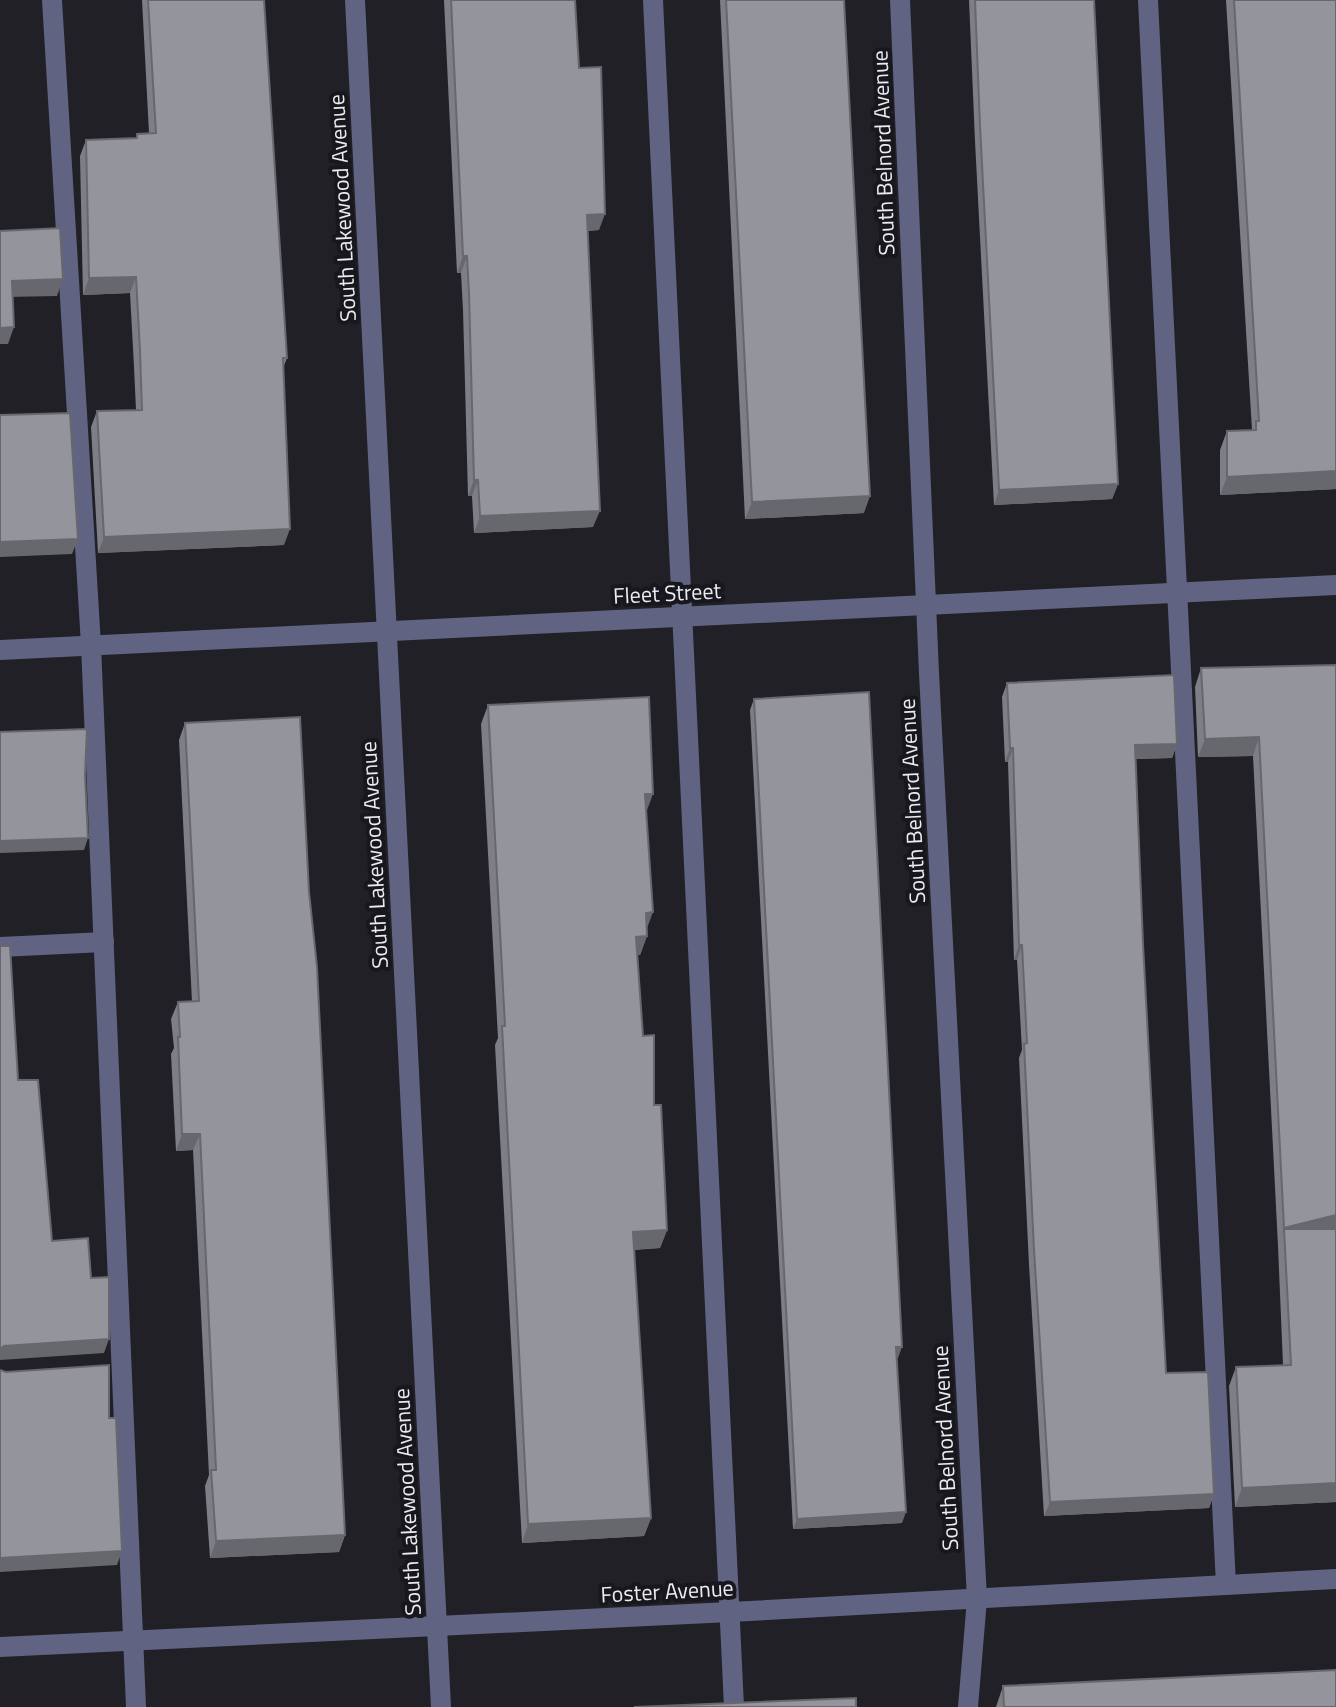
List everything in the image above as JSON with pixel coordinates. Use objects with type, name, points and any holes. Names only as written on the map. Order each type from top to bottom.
[{"type":"street","points":[[52,0],[91,645],[104,942],[115,1366],[136,1707]]},
{"type":"street","name":"South Lakewood Avenue","points":[[355,0],[441,1707]]},
{"type":"street","points":[[653,0],[734,1707]]},
{"type":"street","name":"South Belnord Avenue","points":[[900,0],[926,604],[977,1599],[968,1707]]},
{"type":"street","points":[[1148,0],[1226,1585]]},
{"type":"street","name":"Fleet Street","points":[[0,650],[1336,585]]},
{"type":"street","points":[[0,947],[104,942]]},
{"type":"street","name":"Foster Avenue","points":[[0,1647],[1336,1579]]},
{"type":"building","points":[[148,0],[264,0],[287,358],[283,358],[290,529],[104,537],[97,411],[142,410],[140,351],[136,277],[89,278],[86,140],[137,138],[137,134],[156,133]]},
{"type":"building","points":[[451,0],[575,0],[579,68],[601,67],[605,214],[587,215],[600,511],[480,516],[478,480],[474,480],[469,293],[467,256],[463,256]]},
{"type":"building","points":[[726,0],[844,0],[870,496],[752,502]]},
{"type":"building","points":[[975,0],[1094,0],[1118,484],[999,490]]},
{"type":"building","points":[[1234,0],[1336,0],[1336,471],[1227,477],[1227,431],[1256,430],[1256,421],[1259,421]]},
{"type":"building","points":[[60,228],[63,279],[12,281],[14,327],[0,328],[0,231]]},
{"type":"building","points":[[70,413],[78,539],[0,542],[0,415]]},
{"type":"building","points":[[1336,665],[1336,1215],[1284,1228],[1259,737],[1205,739],[1201,668]]},
{"type":"building","points":[[1174,675],[1177,744],[1135,745],[1143,944],[1166,1373],[1208,1372],[1214,1494],[1050,1502],[1034,1250],[1013,748],[1010,748],[1007,683]]},
{"type":"building","points":[[869,692],[902,1347],[896,1347],[906,1512],[797,1519],[754,699]]},
{"type":"building","points":[[649,697],[653,794],[645,794],[653,912],[646,913],[647,936],[636,937],[643,1036],[654,1035],[654,1105],[661,1105],[667,1230],[633,1232],[651,1518],[528,1524],[488,705]]},
{"type":"building","points":[[300,717],[309,892],[317,967],[345,1535],[216,1541],[211,1470],[216,1470],[200,1134],[182,1134],[178,1037],[178,1002],[199,1001],[185,723]]},
{"type":"building","points":[[87,729],[85,775],[88,838],[0,841],[0,732]]},
{"type":"building","points":[[0,946],[10,946],[18,1080],[38,1080],[52,1241],[88,1238],[91,1278],[109,1277],[109,1339],[4,1346],[0,1349]]},
{"type":"building","points":[[1284,1229],[1336,1229],[1336,1483],[1242,1488],[1236,1367],[1291,1365]]},
{"type":"building","points":[[109,1365],[109,1418],[116,1418],[122,1551],[0,1558],[0,1370]]},
{"type":"building","points":[[1336,1670],[1336,1707],[1004,1707],[1003,1686]]},
{"type":"building","points":[[856,1698],[856,1707],[634,1707]]}]
